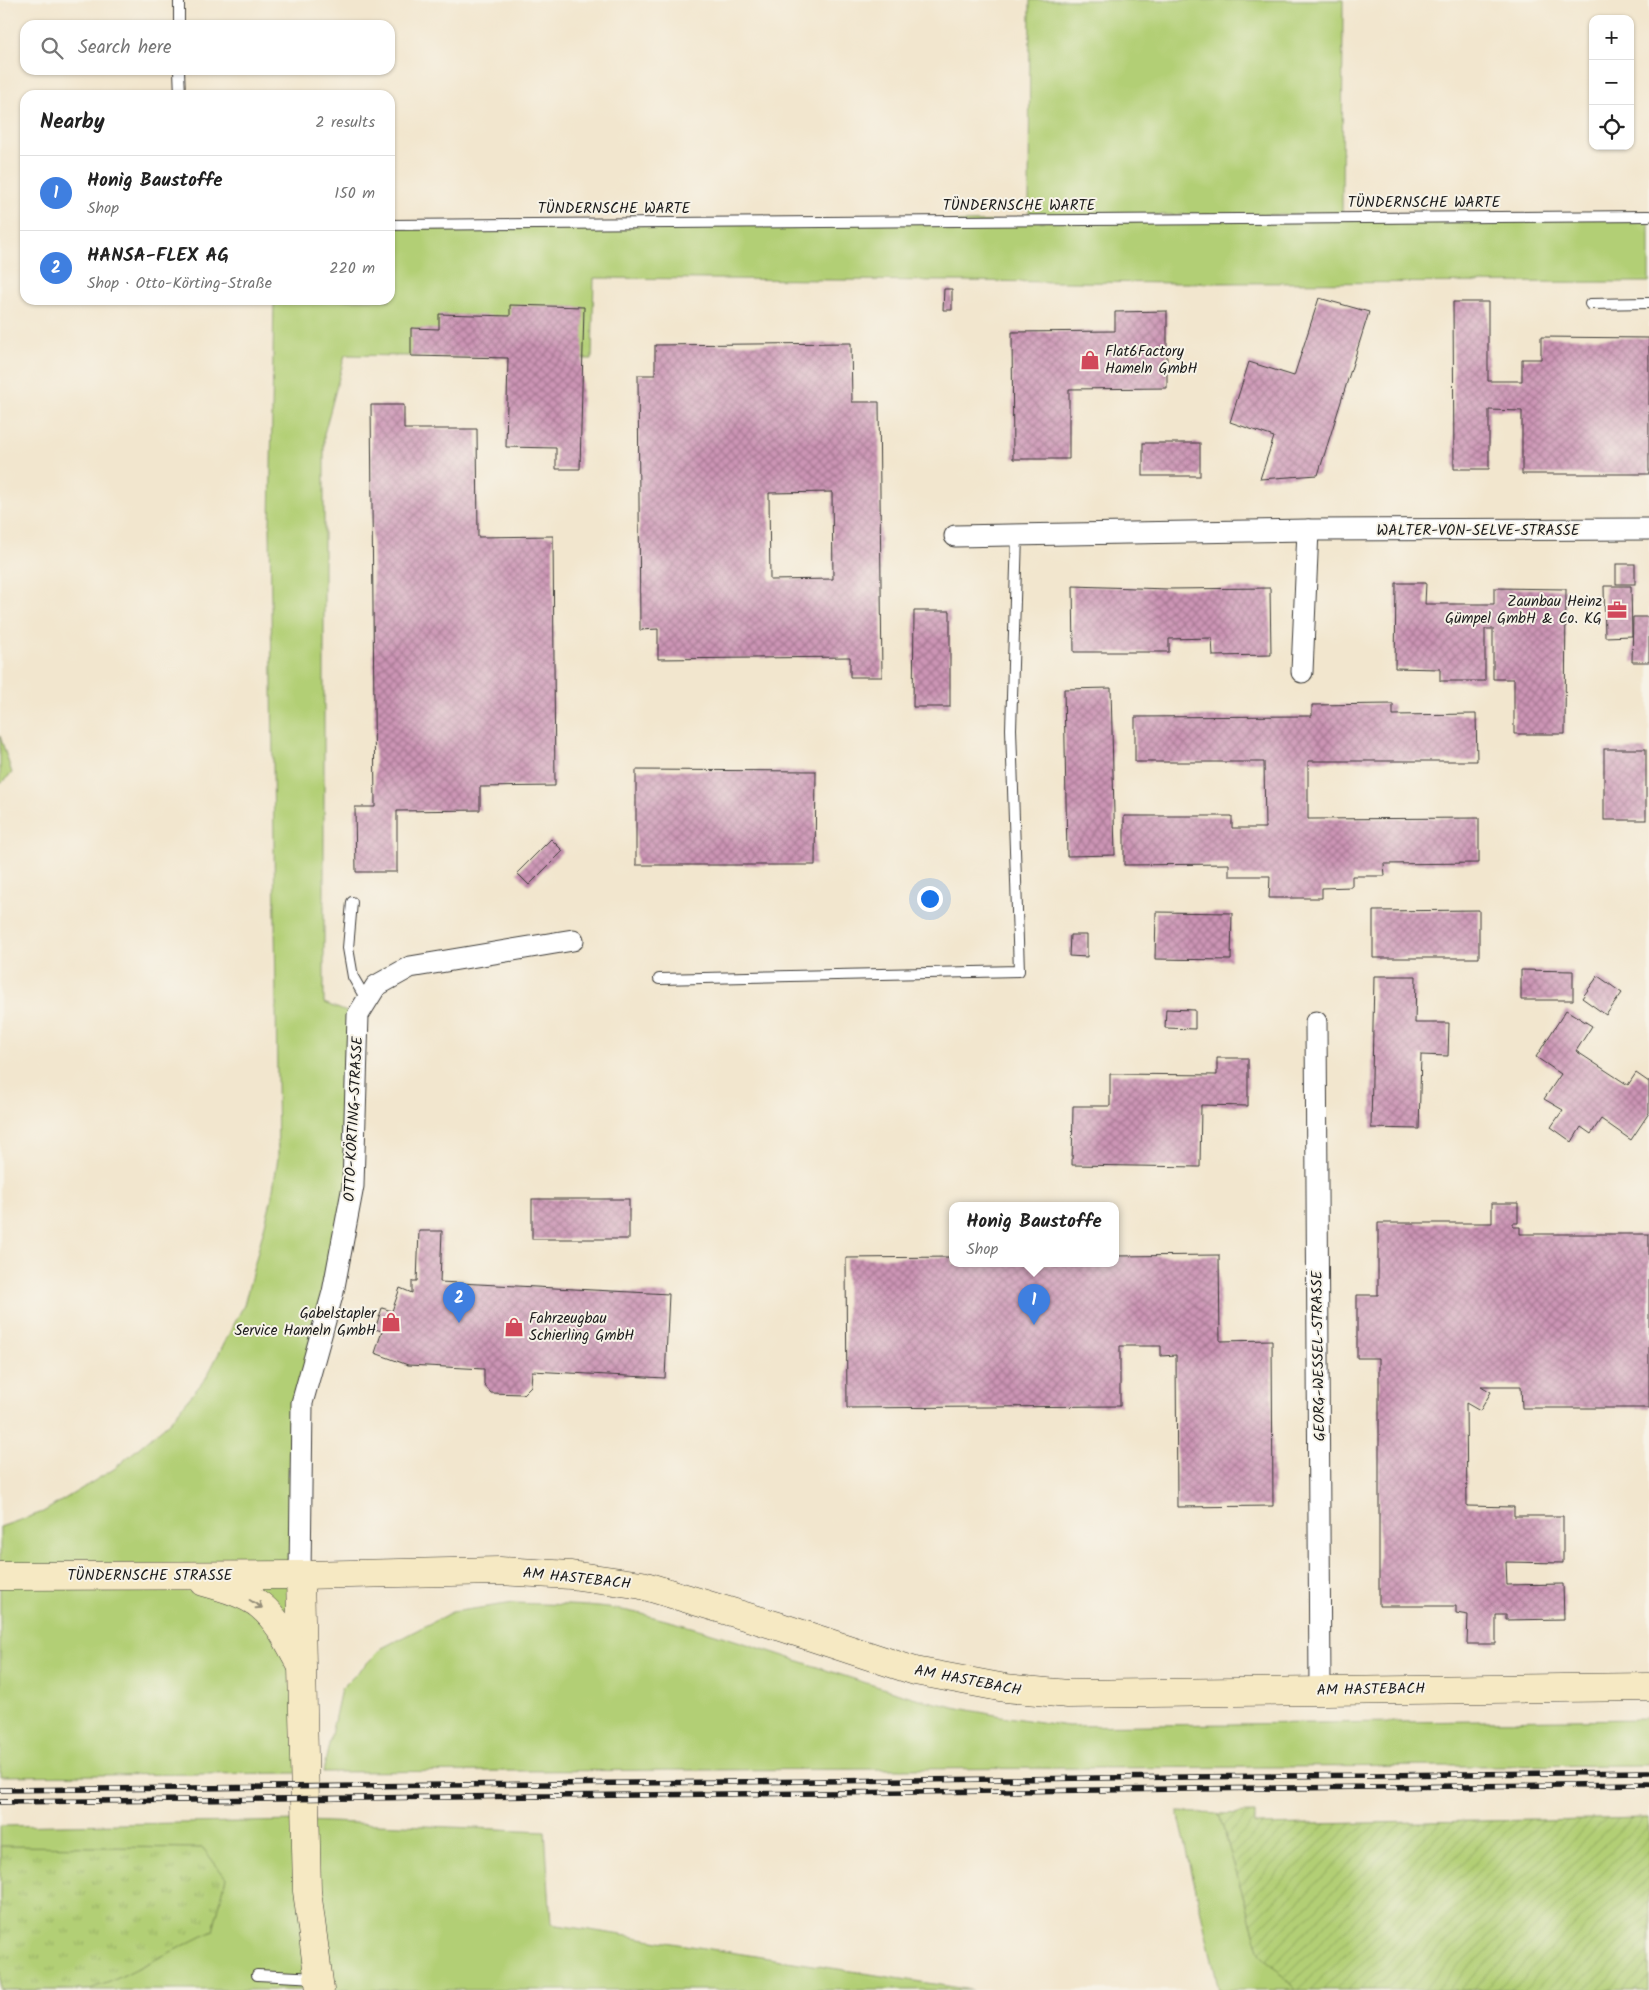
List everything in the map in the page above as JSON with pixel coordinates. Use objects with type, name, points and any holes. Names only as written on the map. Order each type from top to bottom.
[{"type":"main road","name":"AM HASTEBACH","points":[[300,1575],[500,1571],[571,1575],[642,1585],[781,1627],[915,1671],[1036,1692],[1068,1694],[1649,1687]]},
{"type":"main road","points":[[178,1575],[226,1588],[260,1605],[280,1627],[301,1664]]},
{"type":"main road","name":"TÜNDERNSCHE STRASSE","points":[[0,1576],[300,1575]]},
{"type":"main road","points":[[300,1575],[307,1891],[320,1984]]},
{"type":"street","name":"WALTER-VON-SELVE-STRASSE","points":[[954,536],[1308,530],[1649,529]]},
{"type":"street","points":[[1302,672],[1308,530]]},
{"type":"street","name":"OTTO-KÖRTING-STRASSE","points":[[300,1575],[302,1403],[333,1292],[353,1186],[358,1015],[376,986],[410,967],[573,940]]},
{"type":"street","name":"GEORG-WESSEL-STRASSE","points":[[1316,1022],[1320,1690]]},
{"type":"lane","points":[[179,0],[179,20]]},
{"type":"lane","points":[[180,75],[180,90]]},
{"type":"lane","name":"TÜNDERNSCHE WARTE","points":[[395,225],[1649,216]]},
{"type":"lane","points":[[1590,304],[1649,303]]},
{"type":"lane","points":[[659,979],[1019,971],[1011,730],[1017,535]]},
{"type":"lane","points":[[352,902],[348,948],[353,977],[367,1001]]},
{"type":"lane","points":[[257,1975],[320,1984]]},
{"type":"green space","points":[[1030,0],[1343,0],[1342,215],[1029,215]]},
{"type":"green space","points":[[1649,217],[1649,282],[1187,283],[594,278],[592,359],[345,355],[324,434],[324,1003],[357,1016],[352,1186],[300,1403],[297,1576],[302,1773],[0,1776],[0,1527],[43,1512],[114,1469],[170,1421],[206,1378],[244,1305],[271,1201],[278,1158],[270,525],[274,305],[395,305],[395,226]]},
{"type":"green space","points":[[0,736],[12,773],[0,784]]},
{"type":"green space","points":[[514,1603],[594,1607],[642,1614],[745,1643],[916,1698],[992,1714],[1068,1726],[1649,1719],[1649,1765],[323,1772],[341,1689],[382,1648],[452,1612]]},
{"type":"green space","points":[[1178,1812],[1219,1814],[1260,1952],[1295,1990],[1219,1990]]},
{"type":"green space","points":[[1255,1813],[1255,1825],[1649,1818],[1649,1990],[1295,1990],[1260,1953],[1219,1814]]},
{"type":"green space","points":[[304,1821],[319,1990],[0,1990],[0,1826]]},
{"type":"green space","points":[[306,1821],[545,1831],[551,1924],[972,1990],[322,1990]]},
{"type":"green space","points":[[0,1846],[203,1848],[226,1878],[213,1931],[110,1982],[87,1990],[0,1990]]},
{"type":"building","points":[[944,289],[952,289],[952,310],[943,310]]},
{"type":"building","points":[[1319,298],[1369,312],[1318,475],[1260,479],[1274,437],[1230,422],[1249,362],[1294,376]]},
{"type":"building","points":[[1453,302],[1488,302],[1488,381],[1522,381],[1522,359],[1541,359],[1541,337],[1649,338],[1649,474],[1522,474],[1522,411],[1489,410],[1489,469],[1454,469]]},
{"type":"building","points":[[510,305],[584,307],[580,469],[556,469],[556,448],[506,447],[508,358],[411,356],[411,328],[439,329],[439,314],[510,316]]},
{"type":"building","points":[[1167,311],[1167,388],[1069,389],[1069,459],[1013,459],[1012,332],[1115,331],[1115,312]]},
{"type":"building","points":[[851,343],[852,402],[879,402],[882,677],[850,677],[850,657],[658,659],[658,629],[640,630],[638,375],[655,375],[655,345]],"holes":[[[832,492],[833,579],[770,580],[769,493]]]},
{"type":"building","points":[[371,405],[404,405],[404,429],[477,429],[478,537],[553,536],[555,786],[480,787],[480,810],[397,811],[397,872],[356,872],[355,807],[375,807]]},
{"type":"building","points":[[1143,443],[1200,443],[1200,476],[1143,476]]},
{"type":"building","points":[[1616,564],[1635,564],[1635,584],[1616,584]]},
{"type":"building","points":[[1396,583],[1426,583],[1425,604],[1494,604],[1494,588],[1566,589],[1565,734],[1514,734],[1514,679],[1493,679],[1493,629],[1485,629],[1485,681],[1440,681],[1440,669],[1395,668]]},
{"type":"building","points":[[1073,586],[1168,589],[1270,588],[1271,655],[1213,656],[1212,638],[1169,639],[1169,652],[1074,652]]},
{"type":"building","points":[[1604,586],[1631,586],[1632,636],[1605,637]]},
{"type":"building","points":[[914,611],[950,611],[950,707],[913,707]]},
{"type":"building","points":[[1633,617],[1649,617],[1649,662],[1632,662]]},
{"type":"building","points":[[1111,688],[1115,855],[1067,856],[1064,689]]},
{"type":"building","points":[[1393,704],[1393,715],[1476,714],[1477,761],[1308,761],[1308,819],[1479,818],[1479,863],[1384,864],[1385,876],[1352,876],[1352,887],[1322,888],[1322,898],[1269,898],[1270,876],[1229,876],[1229,864],[1124,865],[1124,816],[1232,816],[1232,828],[1265,828],[1264,762],[1135,762],[1135,717],[1312,716],[1312,705]]},
{"type":"building","points":[[1604,749],[1646,749],[1646,820],[1604,820]]},
{"type":"building","points":[[636,770],[816,771],[815,865],[636,865]]},
{"type":"building","points":[[551,839],[563,851],[529,885],[517,873]]},
{"type":"building","points":[[1479,910],[1479,958],[1373,958],[1373,911]]},
{"type":"building","points":[[1156,912],[1232,913],[1231,960],[1155,959]]},
{"type":"building","points":[[1070,935],[1087,935],[1087,957],[1069,956]]},
{"type":"building","points":[[1521,970],[1573,971],[1573,1000],[1521,1000]]},
{"type":"building","points":[[1374,976],[1416,976],[1415,1023],[1449,1023],[1448,1056],[1421,1055],[1419,1129],[1371,1128]]},
{"type":"building","points":[[1598,976],[1622,993],[1606,1015],[1582,998]]},
{"type":"building","points":[[1166,1009],[1195,1010],[1195,1029],[1165,1028]]},
{"type":"building","points":[[1566,1010],[1592,1026],[1576,1051],[1628,1085],[1636,1073],[1649,1082],[1649,1113],[1631,1140],[1601,1119],[1591,1134],[1581,1127],[1572,1142],[1551,1127],[1563,1110],[1544,1099],[1561,1074],[1536,1057]]},
{"type":"building","points":[[1217,1058],[1248,1058],[1248,1106],[1201,1105],[1200,1167],[1072,1165],[1073,1106],[1110,1106],[1110,1074],[1217,1075]]},
{"type":"building","points":[[532,1199],[629,1199],[629,1239],[532,1239]]},
{"type":"building","points":[[1492,1203],[1518,1203],[1518,1223],[1513,1223],[1513,1227],[1520,1227],[1520,1234],[1649,1234],[1649,1408],[1522,1408],[1521,1386],[1481,1386],[1491,1392],[1480,1411],[1466,1403],[1467,1506],[1514,1507],[1514,1516],[1563,1516],[1563,1563],[1506,1562],[1507,1585],[1563,1584],[1564,1619],[1506,1620],[1506,1615],[1496,1615],[1496,1644],[1467,1644],[1468,1615],[1456,1613],[1456,1606],[1379,1606],[1379,1358],[1357,1358],[1357,1295],[1378,1295],[1378,1223],[1492,1223]]},
{"type":"building","points":[[419,1231],[442,1231],[440,1282],[669,1294],[665,1378],[532,1371],[531,1386],[523,1394],[491,1393],[484,1385],[484,1369],[408,1365],[375,1353],[382,1331],[375,1329],[382,1308],[392,1311],[400,1288],[412,1293],[412,1281],[417,1281]]},
{"type":"building","points":[[1219,1255],[1220,1341],[1272,1340],[1273,1506],[1177,1507],[1176,1355],[1161,1356],[1161,1346],[1120,1346],[1120,1406],[847,1408],[846,1258],[949,1257],[949,1267],[1119,1267],[1119,1256]]},
{"type":"railway","points":[[0,1790],[1649,1772]]},
{"type":"railway","points":[[0,1802],[1649,1784]]},
{"type":"place","name":"Flat6Factory Hameln GmbH","points":[[1090,360]]},
{"type":"place","name":"Zaunbau Heinz Gümpel GmbH & Co. KG","points":[[1617,610]]},
{"type":"place","name":"Gabelstapler Service Hameln GmbH","points":[[391,1322]]},
{"type":"place","name":"HANSA-FLEX AG","points":[[459,1323]]},
{"type":"place","name":"Honig Baustoffe","points":[[1034,1325]]},
{"type":"place","name":"Fahrzeugbau Schierling GmbH","points":[[514,1327]]}]
